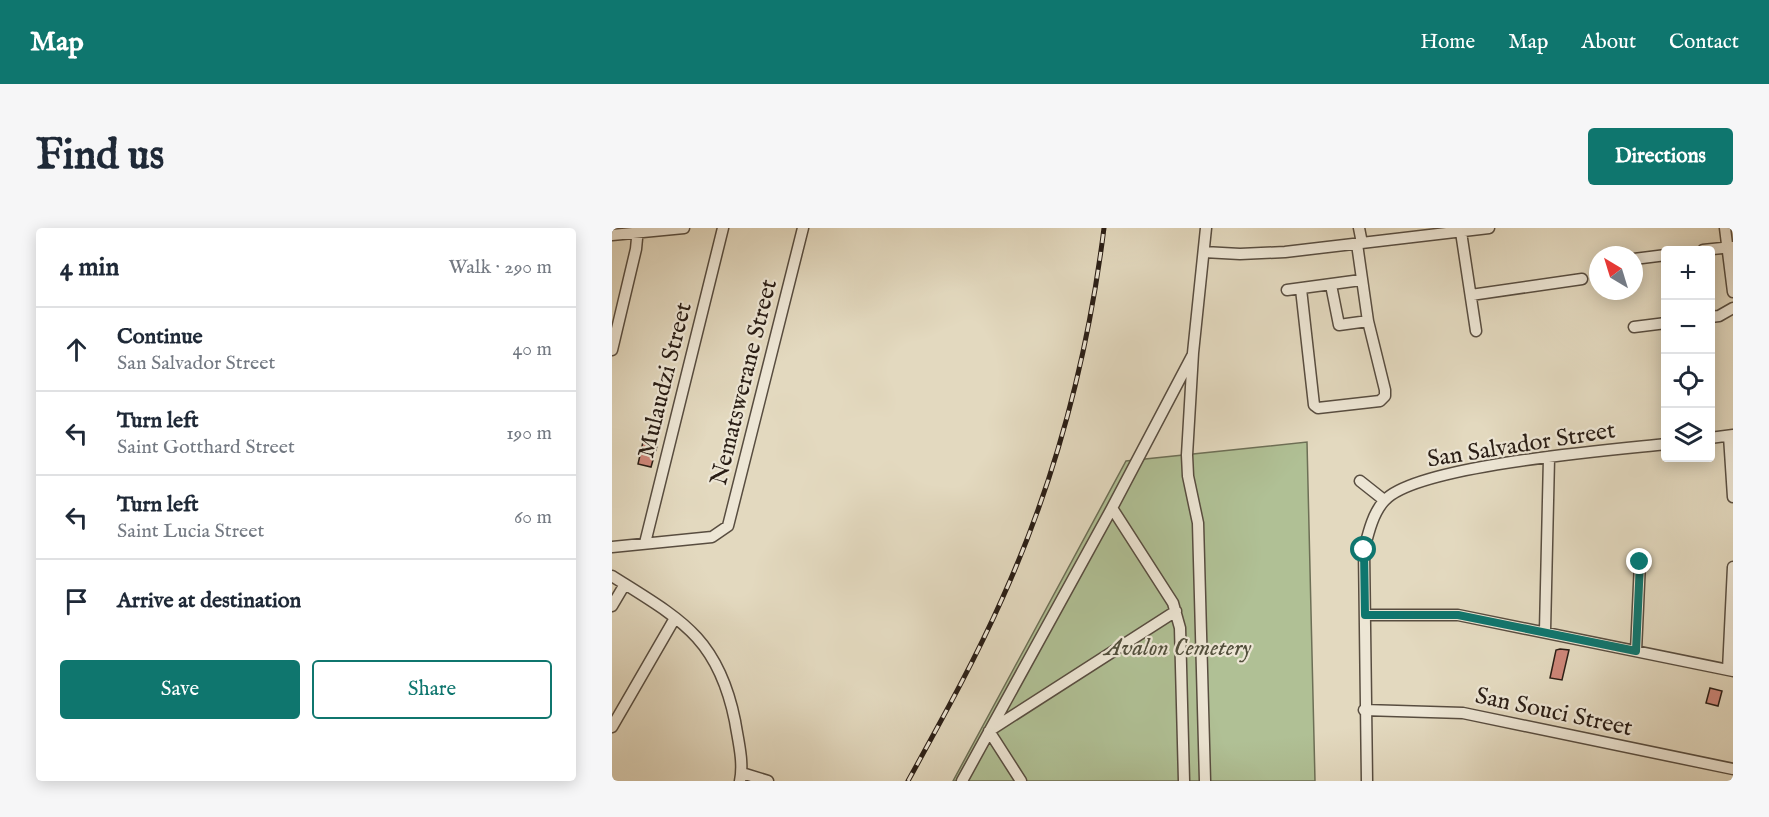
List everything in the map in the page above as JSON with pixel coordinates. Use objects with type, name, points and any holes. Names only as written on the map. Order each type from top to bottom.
[{"type":"street","points":[[612,235],[638,230],[684,228]]},
{"type":"street","name":"Mulaudzi Street","points":[[645,543],[723,228]]},
{"type":"street","name":"Nematswerane Street","points":[[645,543],[712,537],[722,533],[730,522],[803,228]]},
{"type":"street","points":[[1204,781],[1198,523],[1188,476],[1187,455],[1193,353],[1206,228]]},
{"type":"street","points":[[1301,289],[1313,401],[1318,408],[1380,401],[1385,396],[1361,280],[1359,228]]},
{"type":"street","points":[[1204,252],[1252,254],[1359,243],[1396,234],[1461,232],[1489,228]]},
{"type":"street","points":[[1725,228],[1730,247],[1733,292]]},
{"type":"street","points":[[612,350],[617,311],[638,230]]},
{"type":"street","points":[[1461,232],[1476,331]]},
{"type":"street","points":[[1715,249],[1730,247]]},
{"type":"street","points":[[1643,258],[1661,256]]},
{"type":"street","points":[[1471,295],[1582,279]]},
{"type":"street","points":[[1287,290],[1361,280]]},
{"type":"street","points":[[1331,285],[1339,325],[1368,321]]},
{"type":"street","points":[[1715,316],[1733,308]]},
{"type":"street","points":[[1634,327],[1661,324]]},
{"type":"street","points":[[962,781],[1112,508],[1193,353]]},
{"type":"street","points":[[1715,438],[1731,436],[1733,497]]},
{"type":"street","name":"San Salvador Street","points":[[1384,500],[1425,478],[1549,458],[1661,444]]},
{"type":"street","points":[[1545,631],[1549,458]]},
{"type":"street","points":[[1360,481],[1384,500],[1372,524],[1364,550],[1364,710],[1367,781]]},
{"type":"street","points":[[1112,508],[1176,611],[1180,628],[1184,781]]},
{"type":"street","points":[[612,547],[645,543]]},
{"type":"street","points":[[1636,651],[1640,562]]},
{"type":"street","points":[[1365,615],[1458,615],[1545,631],[1730,671],[1733,567]]},
{"type":"street","points":[[612,576],[675,618],[699,638],[720,673],[732,710],[741,777],[768,781]]},
{"type":"street","points":[[612,606],[625,584]]},
{"type":"street","points":[[988,731],[1176,611]]},
{"type":"street","points":[[612,727],[675,618]]},
{"type":"street","name":"San Souci Street","points":[[1364,710],[1463,713],[1733,769]]},
{"type":"street","points":[[988,731],[1021,781]]},
{"type":"green space","name":"Avalon Cemetery","points":[[1307,442],[1315,781],[953,781],[1126,461]]},
{"type":"building","points":[[643,442],[657,446],[651,467],[638,464]]},
{"type":"building","points":[[1556,650],[1569,650],[1562,680],[1550,678]]},
{"type":"building","points":[[1710,688],[1722,691],[1718,706],[1706,703]]},
{"type":"railway","points":[[908,781],[991,622],[1038,510],[1079,371],[1104,228]]},
{"type":"route","points":[[1364,550],[1365,615],[1458,615],[1636,651],[1640,562]]}]
